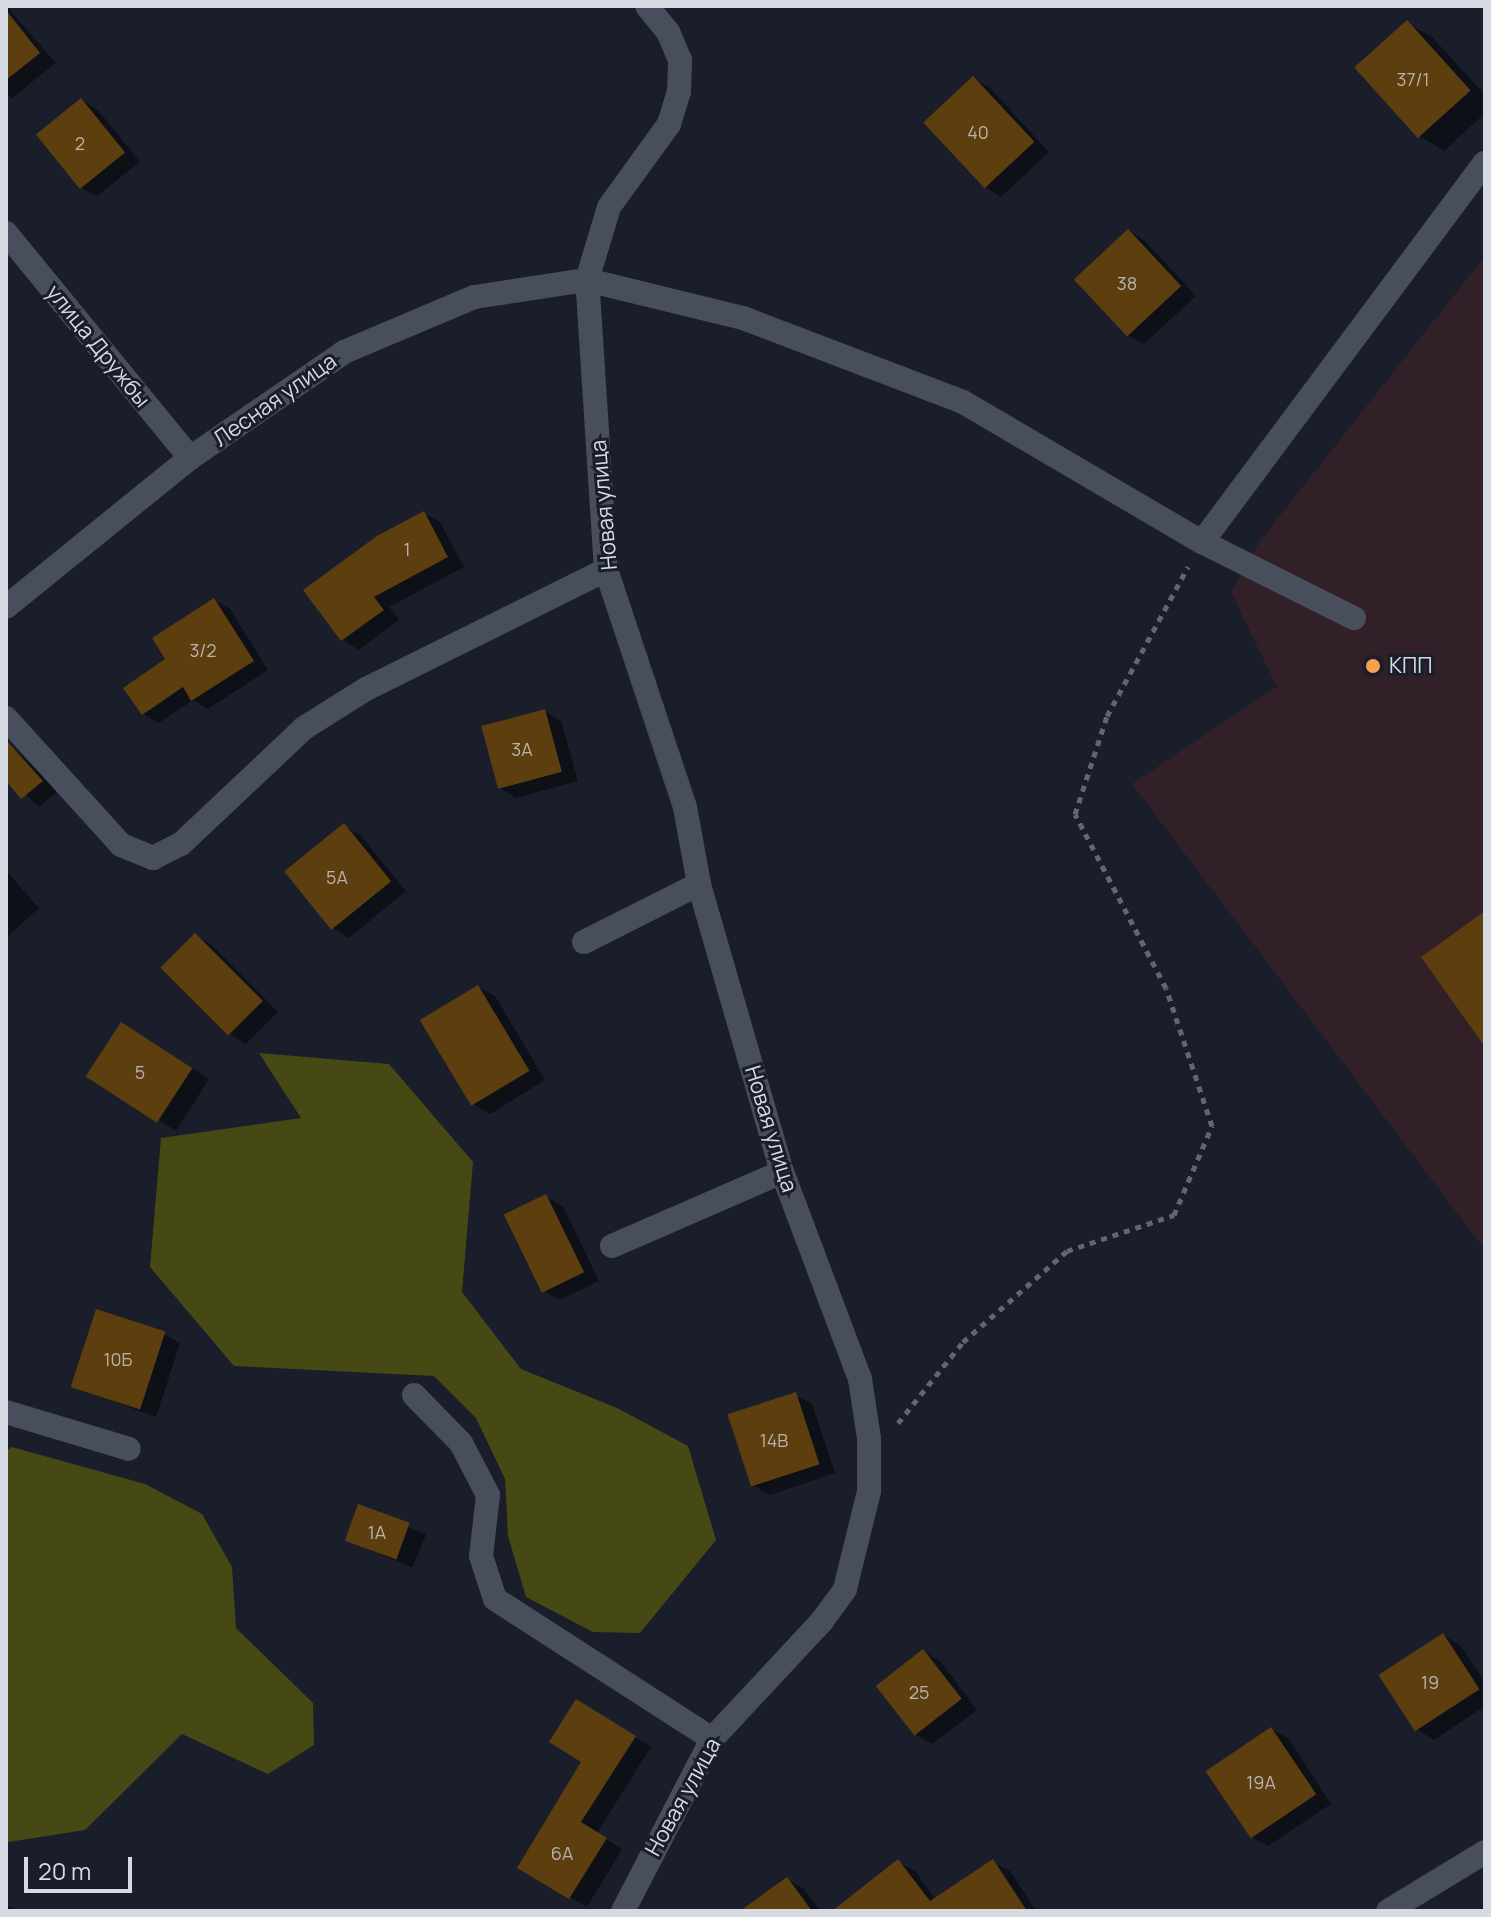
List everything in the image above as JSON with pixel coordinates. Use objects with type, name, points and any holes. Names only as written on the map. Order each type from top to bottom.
[{"type":"street","points":[[647,6],[668,32],[680,60],[679,92],[669,124],[609,207],[587,280],[743,318],[880,367],[963,402],[1202,542],[1354,618]]},
{"type":"street","points":[[1202,542],[1485,163]]},
{"type":"street","name":"улица Дружбы","points":[[6,233],[190,458]]},
{"type":"street","name":"Лесная улица","points":[[6,607],[190,458],[344,352],[474,297],[587,280]]},
{"type":"street","name":"Новая улица","points":[[587,280],[606,570],[685,807],[699,884],[782,1172],[860,1379],[869,1460],[859,1545],[845,1589],[822,1621],[712,1739],[623,1911]]},
{"type":"street","points":[[6,718],[121,845],[153,858],[181,844],[304,728],[366,689],[606,570]]},
{"type":"street","points":[[584,942],[699,884]]},
{"type":"street","points":[[612,1246],[782,1172]]},
{"type":"street","points":[[414,1395],[461,1443],[488,1495],[481,1556],[495,1599],[712,1739]]},
{"type":"street","points":[[6,1412],[129,1449]]},
{"type":"street","points":[[1388,1911],[1425,1902],[1485,1852]]},
{"type":"path","points":[[869,1460],[963,1342],[1067,1251],[1174,1215],[1212,1126],[1166,988],[1075,814],[1107,716],[1202,542]]},
{"type":"shaded area","points":[[1485,256],[1485,1250],[1132,784],[1277,687],[1231,592],[1260,541]]},
{"type":"shaded area","points":[[259,1053],[389,1064],[473,1162],[462,1292],[521,1369],[617,1408],[688,1446],[716,1540],[640,1633],[593,1632],[526,1597],[508,1536],[505,1479],[476,1418],[434,1376],[234,1366],[150,1267],[161,1138],[301,1118]]},
{"type":"shaded area","points":[[12,1447],[145,1484],[202,1514],[232,1567],[236,1628],[313,1703],[314,1745],[268,1774],[182,1734],[85,1830],[8,1842],[6,1451]]},
{"type":"building","points":[[6,10],[40,53],[6,80]]},
{"type":"building","points":[[1407,20],[1471,91],[1418,138],[1354,68]]},
{"type":"building","points":[[973,76],[1034,142],[985,188],[923,122]]},
{"type":"building","points":[[81,98],[125,152],[80,189],[36,135]]},
{"type":"building","points":[[1128,229],[1181,286],[1127,337],[1074,279]]},
{"type":"building","points":[[424,511],[448,557],[374,597],[384,610],[341,641],[303,590],[377,536]]},
{"type":"building","points":[[214,598],[254,661],[191,701],[183,687],[142,715],[123,688],[165,659],[152,638]]},
{"type":"building","points":[[545,709],[562,772],[498,789],[481,726]]},
{"type":"building","points":[[6,740],[43,781],[21,799],[6,781]]},
{"type":"building","points":[[344,823],[391,881],[331,930],[284,871]]},
{"type":"building","points":[[1485,911],[1485,1047],[1421,957]]},
{"type":"building","points":[[195,933],[263,1001],[228,1036],[160,968]]},
{"type":"building","points":[[478,985],[530,1071],[471,1106],[420,1020]]},
{"type":"building","points":[[121,1022],[192,1068],[157,1123],[86,1077]]},
{"type":"building","points":[[546,1194],[584,1272],[542,1293],[504,1215]]},
{"type":"building","points":[[96,1309],[165,1332],[140,1410],[71,1387]]},
{"type":"building","points":[[796,1392],[819,1464],[751,1487],[728,1414]]},
{"type":"building","points":[[358,1504],[410,1523],[396,1559],[345,1541]]},
{"type":"building","points":[[1443,1633],[1479,1689],[1415,1731],[1378,1675]]},
{"type":"building","points":[[923,1649],[962,1699],[915,1736],[876,1686]]},
{"type":"building","points":[[576,1699],[636,1736],[581,1822],[607,1838],[569,1899],[517,1868],[581,1762],[549,1742]]},
{"type":"building","points":[[1271,1727],[1316,1794],[1251,1838],[1206,1771]]},
{"type":"building","points":[[898,1859],[930,1901],[993,1859],[1027,1911],[832,1911]]},
{"type":"building","points":[[787,1877],[812,1911],[740,1911]]},
{"type":"place","name":"КПП","points":[[1373,666]]}]
